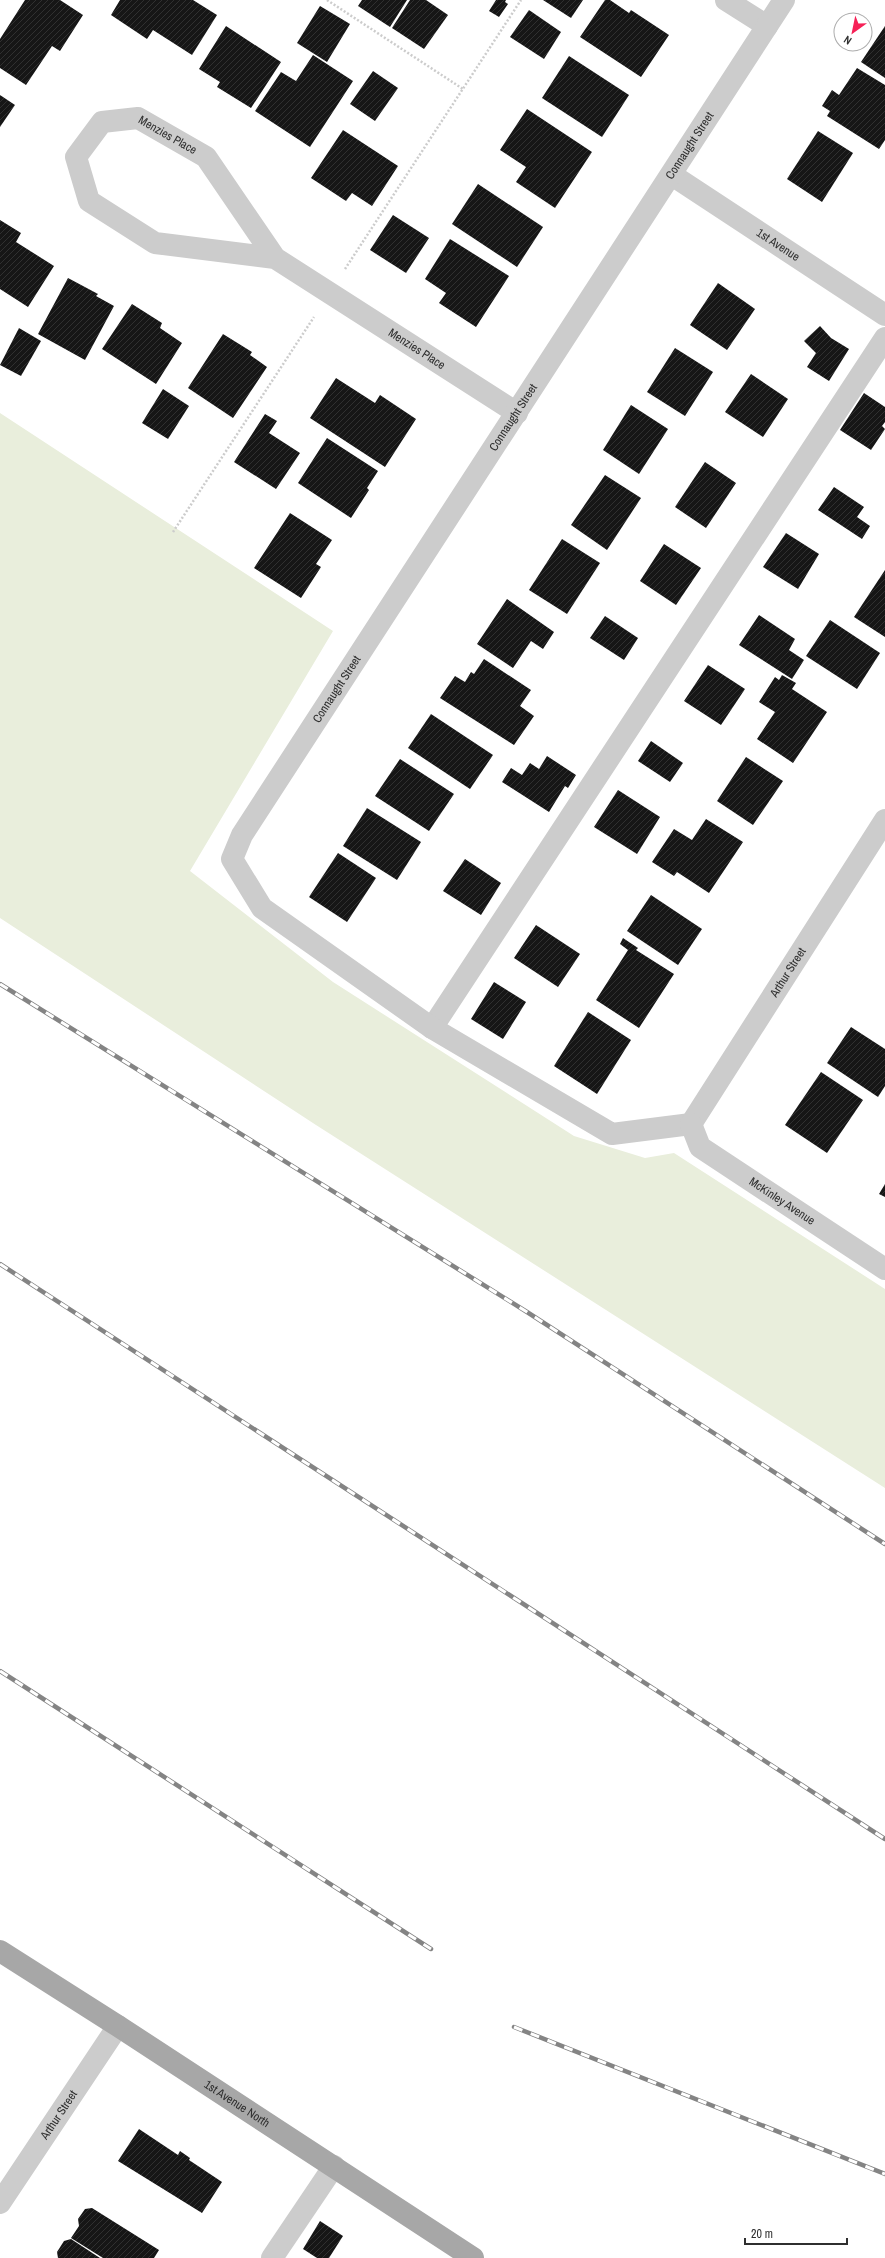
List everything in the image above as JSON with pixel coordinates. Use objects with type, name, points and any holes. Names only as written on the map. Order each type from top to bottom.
[{"type":"main road","name":"1st Avenue North","points":[[0,1951],[334,2166],[473,2258]]},
{"type":"street","points":[[726,0],[767,26]]},
{"type":"street","name":"Connaught Street","points":[[432,1028],[262,908],[232,859],[242,835],[672,175],[784,0]]},
{"type":"street","name":"Menzies Place","points":[[275,258],[155,243],[89,201],[76,157],[102,122],[138,118],[206,157],[275,258],[517,413]]},
{"type":"street","name":"1st Avenue","points":[[672,175],[885,315]]},
{"type":"street","points":[[691,1124],[612,1134],[432,1028],[885,338]]},
{"type":"street","name":"Arthur Street","points":[[691,1124],[885,820]]},
{"type":"street","name":"McKinley Avenue","points":[[691,1124],[700,1147],[885,1269]]},
{"type":"street","name":"Arthur Street","points":[[0,2203],[118,2026]]},
{"type":"street","points":[[272,2258],[334,2166]]},
{"type":"path","points":[[327,0],[463,89]]},
{"type":"path","points":[[173,532],[521,0]]},
{"type":"green space","points":[[0,413],[333,631],[190,871],[333,982],[574,1136],[645,1158],[674,1153],[885,1289],[885,1488],[316,1125],[0,918]]},
{"type":"building","points":[[25,0],[60,0],[83,15],[60,51],[52,46],[26,85],[0,68],[0,39]]},
{"type":"building","points":[[120,0],[193,0],[217,15],[192,55],[153,30],[147,39],[111,15]]},
{"type":"building","points":[[362,0],[407,0],[390,27],[358,6]]},
{"type":"building","points":[[410,0],[426,0],[448,15],[424,49],[392,28]]},
{"type":"building","points":[[496,0],[506,0],[505,2],[508,4],[499,17],[489,11]]},
{"type":"building","points":[[543,0],[583,0],[571,18]]},
{"type":"building","points":[[605,0],[610,0],[629,13],[631,10],[669,35],[641,77],[580,37]]},
{"type":"building","points":[[320,6],[350,24],[327,62],[297,43]]},
{"type":"building","points":[[529,10],[561,32],[544,59],[510,37]]},
{"type":"building","points":[[226,26],[281,62],[251,108],[217,87],[220,82],[199,69]]},
{"type":"building","points":[[885,26],[885,78],[861,62],[868,52],[873,52],[873,44]]},
{"type":"building","points":[[313,55],[353,81],[310,147],[255,111],[281,72],[296,81]]},
{"type":"building","points":[[569,56],[629,95],[602,137],[542,98]]},
{"type":"building","points":[[857,68],[885,85],[885,140],[879,149],[827,116],[830,111],[822,106],[832,90],[839,95]]},
{"type":"building","points":[[373,71],[398,88],[375,121],[350,104]]},
{"type":"building","points":[[0,95],[15,105],[0,127]]},
{"type":"building","points":[[527,109],[592,152],[555,208],[516,182],[526,167],[500,150]]},
{"type":"building","points":[[343,130],[398,166],[372,206],[352,193],[346,201],[311,178]]},
{"type":"building","points":[[818,131],[853,153],[822,202],[787,179]]},
{"type":"building","points":[[478,184],[543,227],[517,267],[452,224]]},
{"type":"building","points":[[393,215],[429,238],[406,273],[370,250]]},
{"type":"building","points":[[0,220],[21,233],[16,242],[54,266],[28,307],[0,289]]},
{"type":"building","points":[[450,239],[509,276],[476,327],[439,303],[446,293],[425,279]]},
{"type":"building","points":[[68,278],[98,294],[96,296],[114,306],[85,360],[38,334]]},
{"type":"building","points":[[718,283],[755,309],[727,350],[690,325]]},
{"type":"building","points":[[132,304],[162,323],[160,328],[182,343],[156,384],[102,349]]},
{"type":"building","points":[[820,326],[831,338],[849,349],[829,381],[807,367],[816,353],[804,341]]},
{"type":"building","points":[[19,328],[41,341],[21,376],[0,365]]},
{"type":"building","points":[[223,334],[252,352],[250,355],[267,367],[233,418],[188,388]]},
{"type":"building","points":[[675,348],[713,372],[685,416],[647,392]]},
{"type":"building","points":[[751,374],[788,399],[763,437],[725,412]]},
{"type":"building","points":[[336,378],[375,403],[380,395],[416,419],[385,467],[310,418]]},
{"type":"building","points":[[163,389],[189,406],[168,439],[142,423]]},
{"type":"building","points":[[864,393],[885,407],[885,422],[882,426],[885,429],[871,450],[840,430]]},
{"type":"building","points":[[631,405],[668,429],[639,474],[603,450]]},
{"type":"building","points":[[265,414],[277,421],[269,433],[300,453],[276,489],[234,462]]},
{"type":"building","points":[[327,438],[378,471],[367,488],[369,490],[351,518],[298,483]]},
{"type":"building","points":[[705,462],[736,483],[706,528],[675,507]]},
{"type":"building","points":[[605,475],[641,498],[607,550],[571,525]]},
{"type":"building","points":[[834,487],[864,507],[857,517],[870,526],[862,539],[818,510]]},
{"type":"building","points":[[290,513],[332,540],[316,564],[321,567],[301,598],[254,568]]},
{"type":"building","points":[[786,533],[819,554],[798,589],[763,567]]},
{"type":"building","points":[[562,539],[600,563],[567,614],[529,590]]},
{"type":"building","points":[[664,544],[701,568],[676,605],[640,581]]},
{"type":"building","points":[[885,570],[885,637],[854,617]]},
{"type":"building","points":[[507,599],[554,632],[543,649],[531,641],[513,668],[477,644]]},
{"type":"building","points":[[759,615],[795,639],[789,650],[804,660],[792,679],[739,645]]},
{"type":"building","points":[[605,616],[638,638],[624,660],[590,638]]},
{"type":"building","points":[[830,620],[880,653],[857,689],[806,656]]},
{"type":"building","points":[[484,659],[531,690],[520,706],[534,716],[514,745],[440,698],[455,676],[465,682],[471,672],[474,674]]},
{"type":"building","points":[[708,665],[745,689],[721,725],[684,701]]},
{"type":"building","points":[[782,675],[796,683],[792,689],[827,712],[793,763],[757,739],[775,712],[759,702],[775,677],[779,680]]},
{"type":"building","points":[[431,714],[493,755],[470,789],[408,748]]},
{"type":"building","points":[[651,741],[683,763],[670,782],[638,761]]},
{"type":"building","points":[[547,756],[576,775],[568,788],[565,786],[549,812],[502,782],[511,768],[522,775],[530,763],[539,769]]},
{"type":"building","points":[[746,757],[783,781],[753,825],[717,801]]},
{"type":"building","points":[[400,759],[454,794],[429,831],[375,796]]},
{"type":"building","points":[[618,790],[660,817],[637,854],[594,827]]},
{"type":"building","points":[[367,808],[421,842],[397,880],[343,846]]},
{"type":"building","points":[[706,819],[743,842],[709,893],[677,872],[674,876],[652,862],[674,829],[692,840]]},
{"type":"building","points":[[338,853],[376,878],[347,922],[309,897]]},
{"type":"building","points":[[465,859],[501,883],[481,915],[443,891]]},
{"type":"building","points":[[651,895],[702,929],[678,965],[627,931]]},
{"type":"building","points":[[536,925],[580,954],[558,987],[514,958]]},
{"type":"building","points":[[623,938],[638,948],[636,950],[674,974],[639,1028],[596,1000],[628,950],[620,944]]},
{"type":"building","points":[[494,982],[526,1002],[503,1039],[471,1019]]},
{"type":"building","points":[[588,1012],[631,1040],[597,1094],[554,1066]]},
{"type":"building","points":[[851,1027],[885,1049],[885,1086],[878,1097],[827,1063]]},
{"type":"building","points":[[821,1072],[863,1100],[827,1153],[785,1125]]},
{"type":"building","points":[[885,1184],[885,1197],[879,1194]]},
{"type":"building","points":[[139,2129],[178,2155],[180,2151],[190,2158],[189,2160],[222,2182],[202,2213],[118,2161]]},
{"type":"building","points":[[92,2208],[159,2250],[154,2258],[103,2258],[71,2238],[79,2226],[78,2219],[85,2209]]},
{"type":"building","points":[[320,2221],[343,2236],[329,2258],[317,2258],[303,2249]]},
{"type":"building","points":[[71,2239],[100,2258],[58,2258],[57,2252],[64,2241]]},
{"type":"railway","points":[[0,984],[527,1312],[885,1544]]},
{"type":"railway","points":[[0,1264],[885,1839]]},
{"type":"railway","points":[[0,1671],[431,1949]]},
{"type":"railway","points":[[514,2027],[885,2174]]}]
